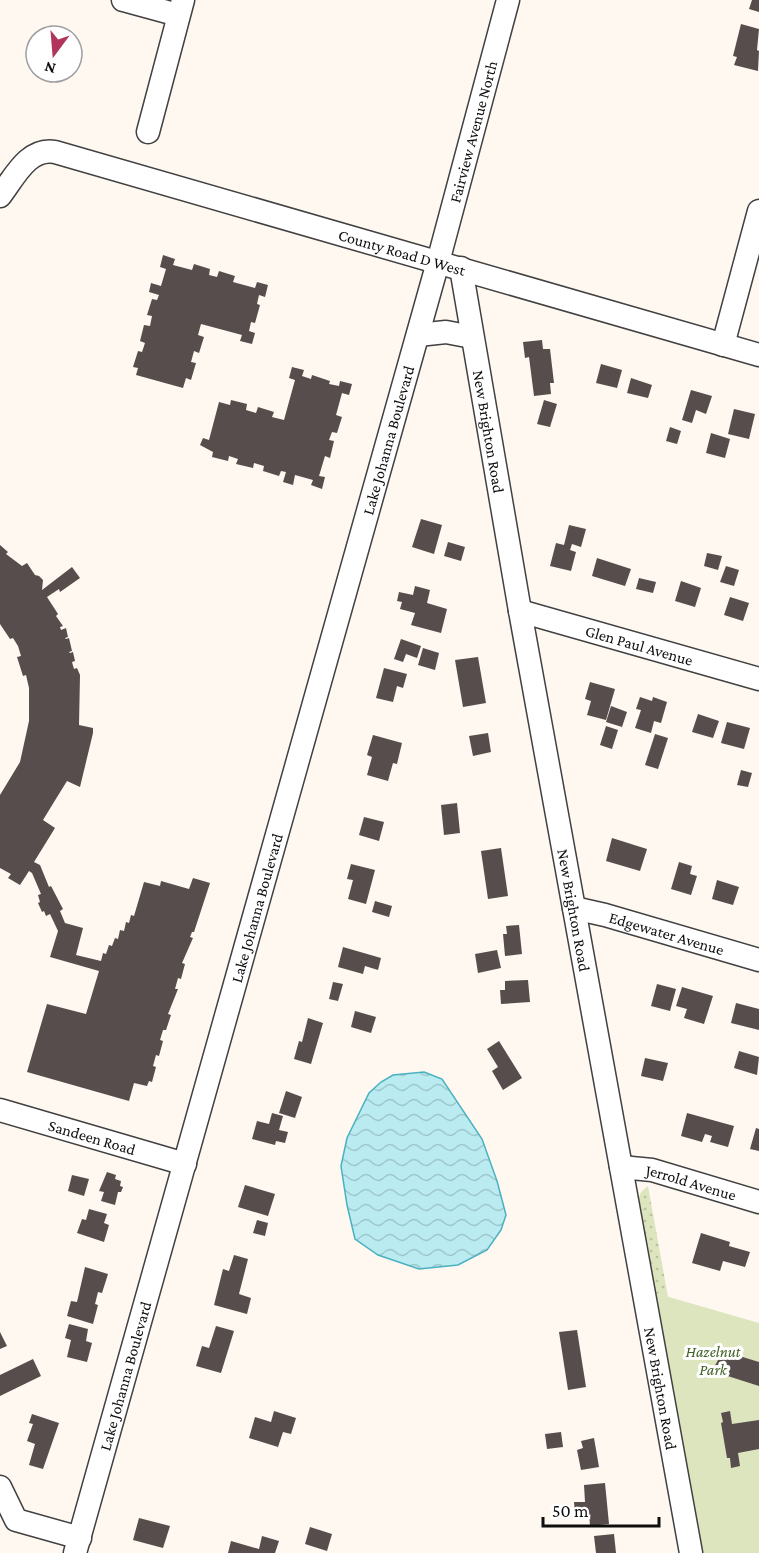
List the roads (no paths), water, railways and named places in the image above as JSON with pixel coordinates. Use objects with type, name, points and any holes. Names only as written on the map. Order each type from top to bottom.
[{"type":"street","points":[[123,0],[180,8],[148,132]]},
{"type":"street","name":"Fairview Avenue North","points":[[438,262],[508,0]]},
{"type":"street","name":"County Road D West","points":[[0,196],[28,159],[45,151],[127,172],[759,355]]},
{"type":"street","points":[[723,345],[759,211]]},
{"type":"street","name":"Lake Johanna Boulevard","points":[[77,1545],[438,262]]},
{"type":"street","name":"New Brighton Road","points":[[461,268],[520,611],[692,1553]]},
{"type":"street","points":[[418,335],[446,332],[472,337]]},
{"type":"street","name":"Glen Paul Avenue","points":[[520,611],[759,679]]},
{"type":"street","name":"Edgewater Avenue","points":[[574,908],[759,960]]},
{"type":"street","name":"Sandeen Road","points":[[0,1110],[184,1164]]},
{"type":"street","name":"Jerrold Avenue","points":[[621,1167],[652,1170],[759,1202]]},
{"type":"street","points":[[0,1487],[16,1520],[77,1545]]},
{"type":"water","points":[[424,1072],[442,1079],[482,1139],[506,1215],[501,1230],[487,1250],[458,1265],[419,1269],[378,1255],[355,1239],[341,1166],[347,1138],[369,1093],[393,1075]]},
{"type":"park label","name":"Hazelnut Park","points":[[713,1360]]}]
